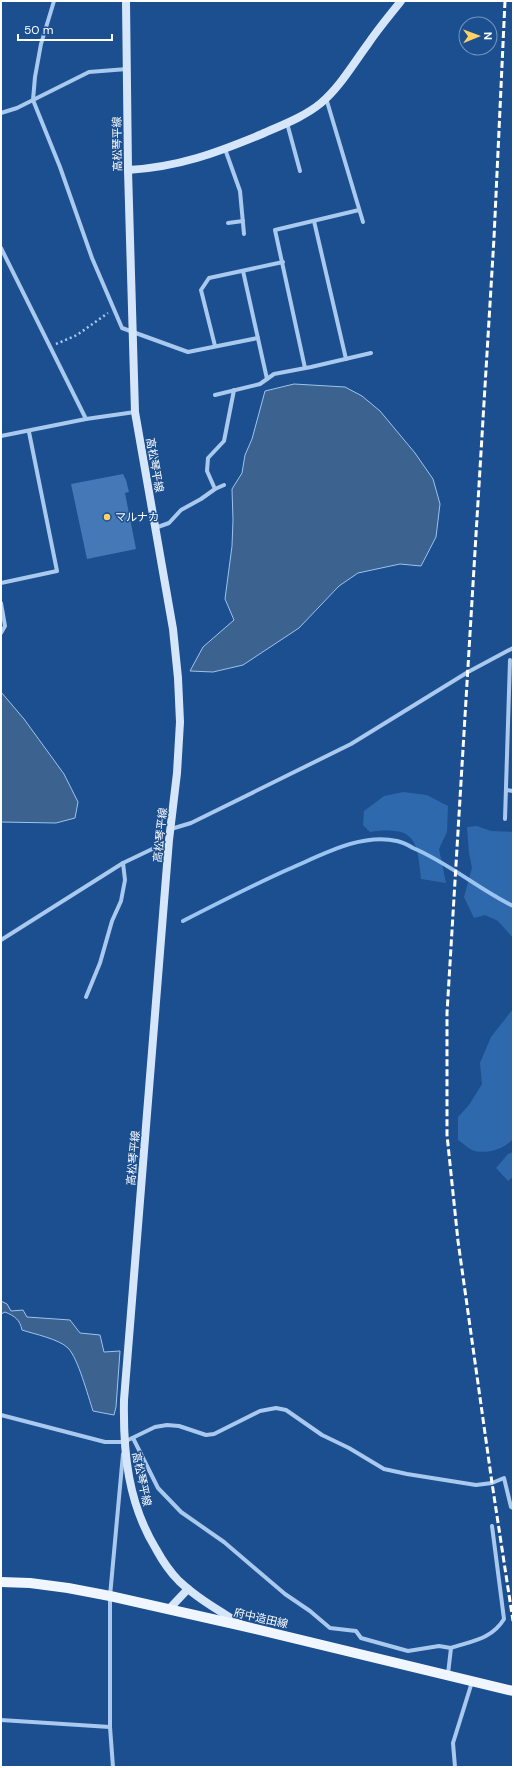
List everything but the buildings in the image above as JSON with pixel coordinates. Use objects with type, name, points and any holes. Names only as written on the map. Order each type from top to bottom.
[{"type":"main road","name":"高松琴平線","points":[[126,1],[128,170],[135,412],[173,630],[180,722],[177,772],[169,840],[124,1400],[124,1442],[132,1493],[144,1528],[160,1558],[178,1580],[188,1589],[243,1626]]},
{"type":"main road","points":[[128,170],[149,169],[179,164],[225,149],[287,123],[321,103],[341,83],[378,30],[401,1]]},
{"type":"main road","name":"府中造田線","points":[[1,1582],[30,1583],[110,1596],[513,1690]]},
{"type":"main road","points":[[170,1609],[188,1589]]},
{"type":"street","points":[[54,1],[42,44],[35,77],[33,100],[60,167],[92,258],[122,328],[188,352],[258,338]]},
{"type":"street","points":[[1,113],[17,108],[89,72],[127,69]]},
{"type":"street","points":[[326,98],[363,222]]},
{"type":"street","points":[[287,123],[300,171]]},
{"type":"street","points":[[225,149],[240,191],[244,234]]},
{"type":"street","points":[[305,368],[276,230],[359,210]]},
{"type":"street","points":[[228,223],[243,221]]},
{"type":"street","points":[[314,221],[346,359]]},
{"type":"street","points":[[1,248],[86,419]]},
{"type":"street","points":[[215,346],[201,290],[209,278],[283,262]]},
{"type":"street","points":[[243,271],[267,379]]},
{"type":"street","points":[[215,394],[260,384],[274,374],[371,353]]},
{"type":"street","points":[[215,489],[207,471],[208,458],[224,441],[234,390]]},
{"type":"street","points":[[1,436],[29,432],[86,419],[135,412]]},
{"type":"street","points":[[1,583],[56,571],[29,432]]},
{"type":"street","points":[[155,528],[169,523],[181,510],[224,485]]},
{"type":"street","points":[[1,602],[5,626],[1,633]]},
{"type":"street","points":[[171,829],[191,823],[351,744],[468,672],[513,648]]},
{"type":"street","points":[[505,819],[510,660]]},
{"type":"street","points":[[508,728],[513,728]]},
{"type":"street","points":[[506,790],[513,791]]},
{"type":"street","points":[[1,940],[123,863],[169,840]]},
{"type":"street","points":[[86,996],[100,963],[112,922],[121,901],[125,880],[123,863]]},
{"type":"street","points":[[1,1415],[105,1442],[124,1442],[156,1427],[167,1425],[179,1426],[206,1435],[214,1434],[260,1411],[276,1408],[286,1410],[322,1435],[349,1448],[384,1469],[476,1485],[492,1483],[504,1478],[511,1507],[513,1508]]},
{"type":"street","points":[[133,1438],[158,1488],[169,1501],[181,1512],[224,1542],[285,1594],[310,1611],[330,1628],[356,1631],[361,1638],[408,1651],[439,1646],[451,1648],[489,1636],[499,1627],[504,1619],[492,1526]]},
{"type":"street","points":[[113,1767],[110,1727],[110,1596],[124,1442]]},
{"type":"street","points":[[448,1674],[451,1648]]},
{"type":"street","points":[[455,1767],[453,1743],[473,1680]]},
{"type":"street","points":[[1,1720],[110,1727]]},
{"type":"path","points":[[50,347],[77,336],[114,309]]},
{"type":"shaded area","points":[[294,384],[345,387],[362,396],[380,411],[415,453],[433,479],[440,504],[436,537],[421,566],[400,564],[358,573],[339,586],[299,628],[243,665],[213,672],[190,671],[203,647],[234,620],[225,599],[232,546],[232,489],[242,473],[245,455],[252,439],[265,391]]},
{"type":"shaded area","points":[[1,692],[24,719],[64,774],[78,802],[75,818],[56,823],[1,822]]},
{"type":"shaded area","points":[[403,792],[427,795],[448,806],[447,832],[439,849],[446,883],[421,879],[418,854],[411,838],[396,831],[370,832],[363,825],[364,811],[384,796]]},
{"type":"shaded area","points":[[477,826],[491,831],[513,832],[513,938],[498,921],[485,915],[474,918],[464,897],[472,868],[467,827]]},
{"type":"shaded area","points":[[513,1009],[513,1139],[505,1146],[495,1150],[485,1152],[474,1151],[458,1140],[458,1117],[469,1105],[482,1084],[480,1063],[491,1037]]},
{"type":"shaded area","points":[[513,1152],[513,1177],[508,1181],[496,1168],[508,1154]]},
{"type":"shaded area","points":[[1,1301],[7,1304],[11,1311],[23,1310],[27,1317],[70,1320],[80,1333],[100,1335],[104,1352],[120,1351],[116,1407],[114,1415],[93,1411],[79,1368],[68,1348],[53,1339],[22,1330],[18,1321],[12,1315],[5,1312],[1,1314]]},
{"type":"waterway","points":[[183,921],[262,881],[328,852],[355,843],[383,839],[401,842],[426,854],[513,906]]},
{"type":"railway","points":[[505,1],[494,238],[447,1013],[447,1135],[458,1241],[513,1621]]},
{"type":"place","name":"マルナカ","points":[[107,517]]}]
